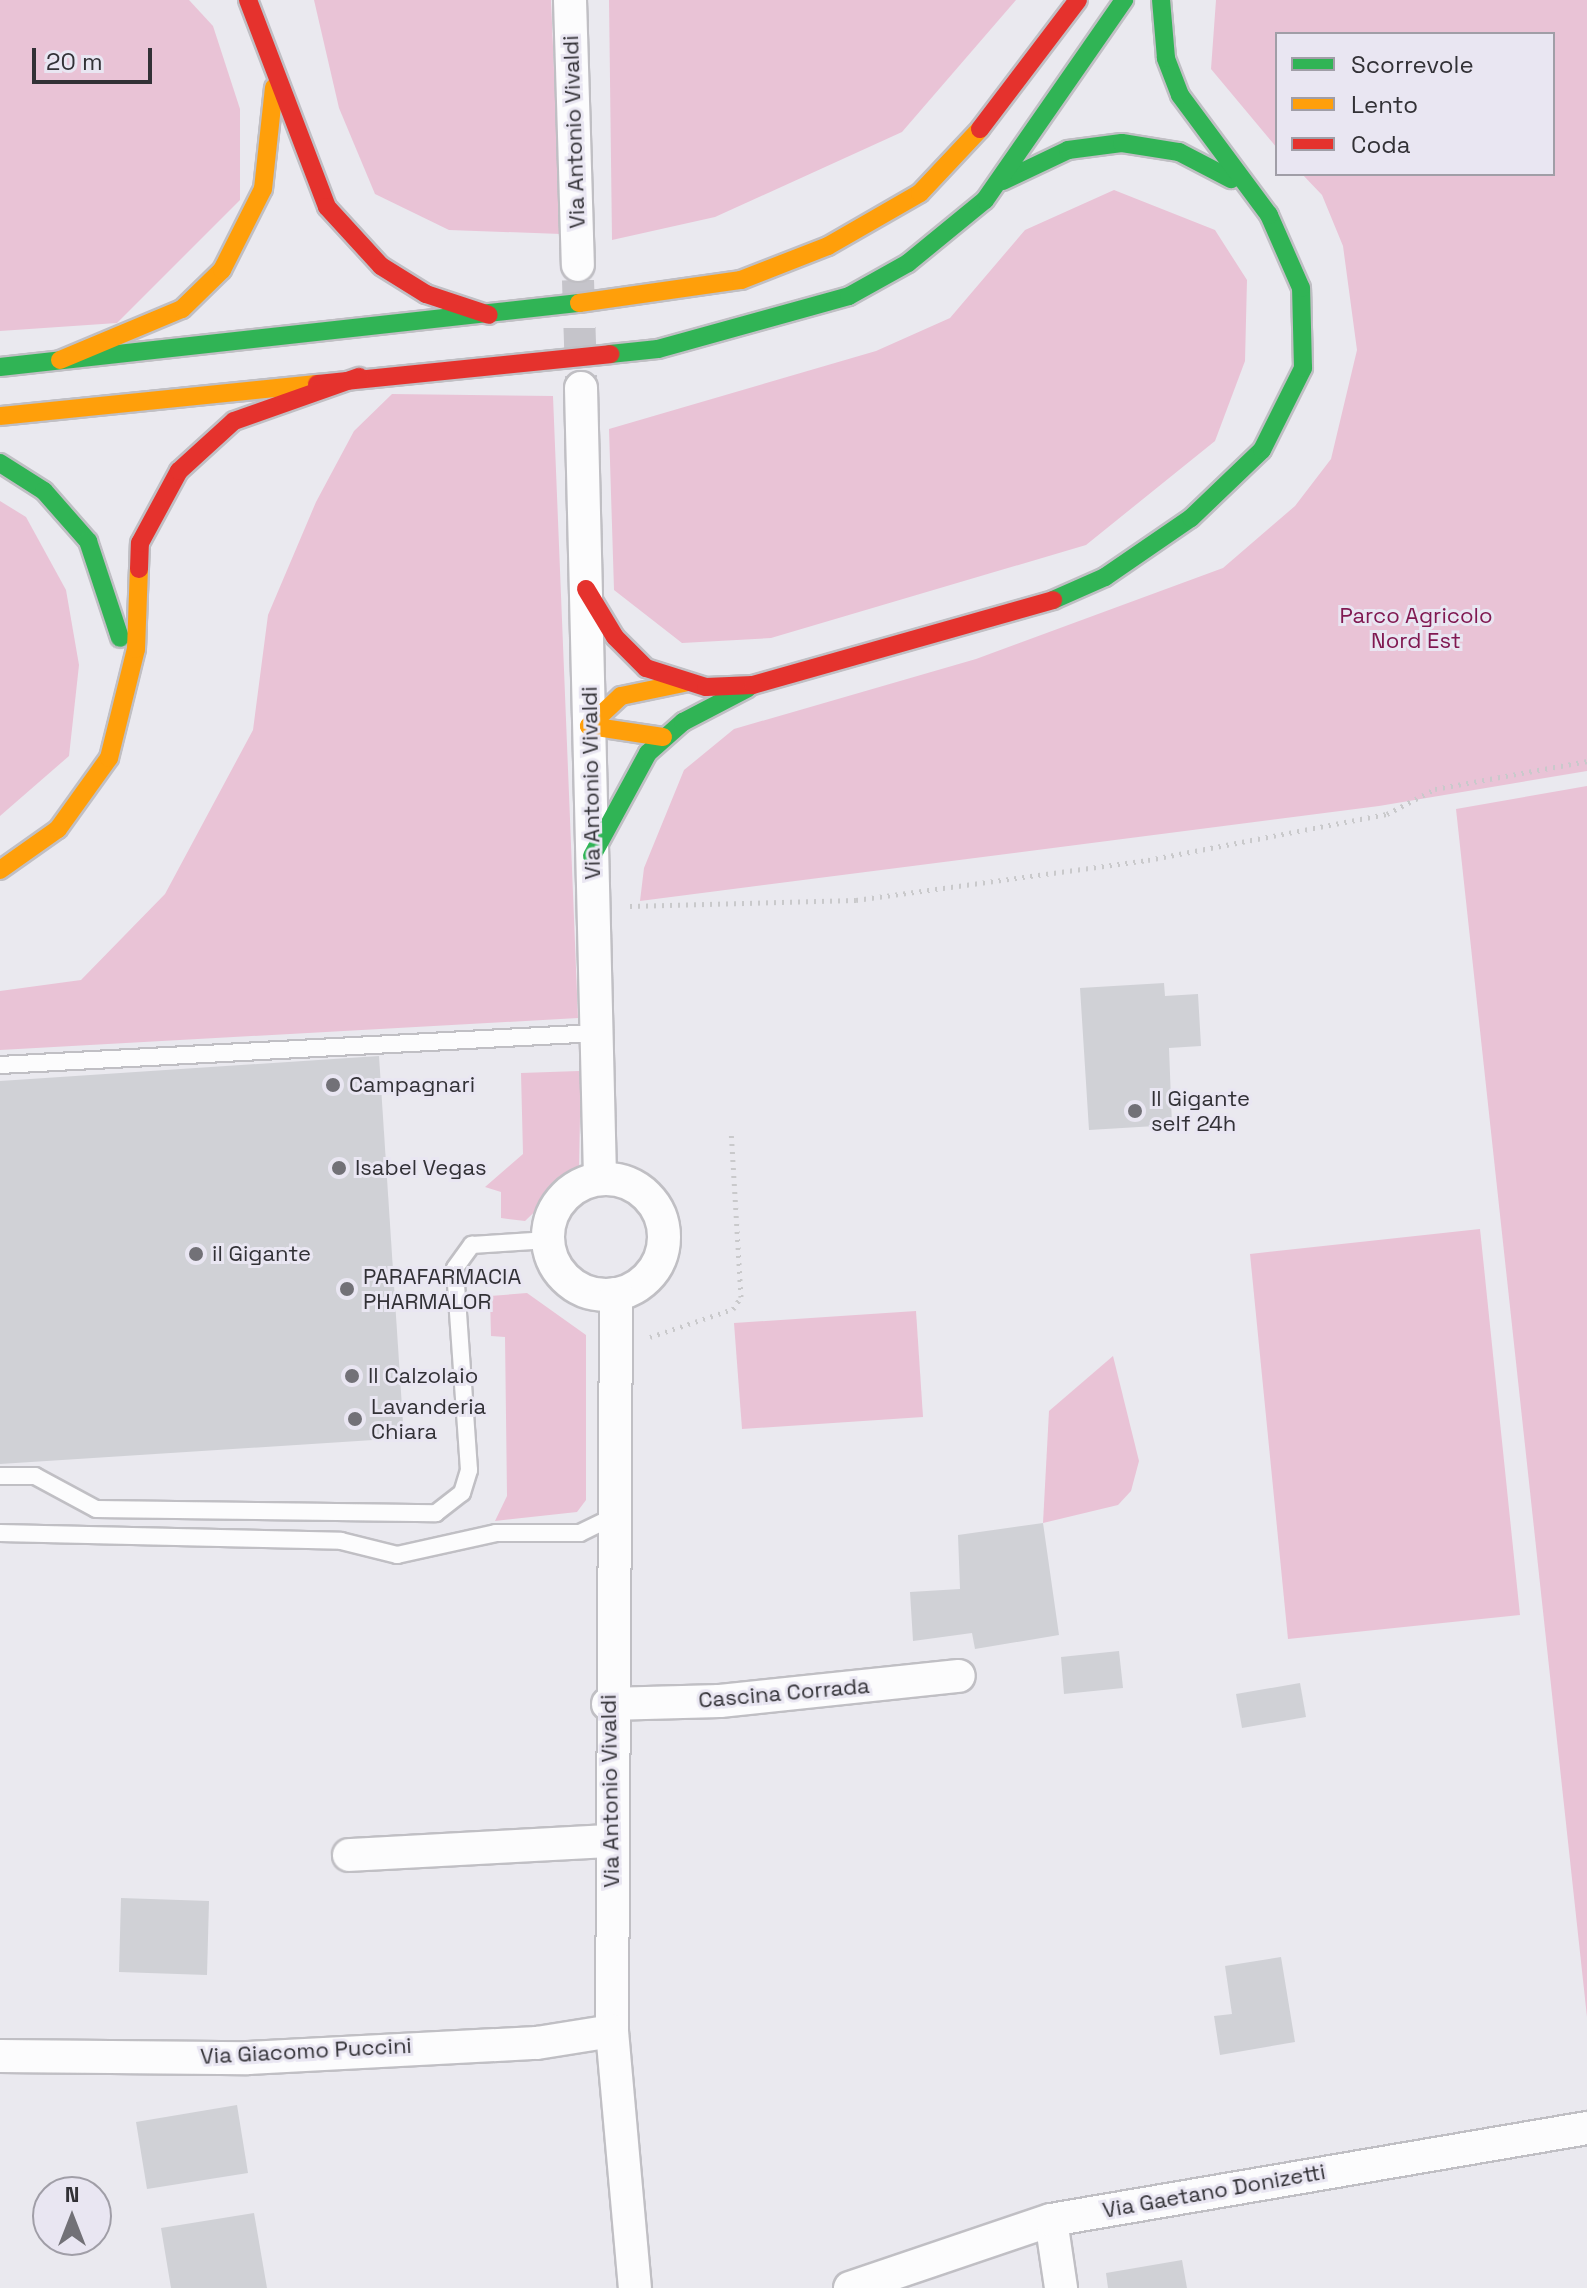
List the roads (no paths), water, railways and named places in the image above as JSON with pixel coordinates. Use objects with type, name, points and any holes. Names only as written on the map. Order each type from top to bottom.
[{"type":"main road","points":[[248,0],[317,192],[364,251],[426,294],[489,315]]},
{"type":"main road","points":[[0,367],[489,315],[741,280],[843,239],[920,193],[953,164],[1078,0]]},
{"type":"main road","points":[[0,416],[359,377],[658,349],[732,334],[849,296],[950,231],[985,200],[1001,182],[1124,0]]},
{"type":"main road","points":[[592,856],[618,798],[663,737],[753,685],[1036,607],[1105,577],[1181,526],[1254,458],[1283,418],[1303,368],[1305,321],[1289,251],[1176,86],[1161,0]]},
{"type":"main road","points":[[60,360],[182,309],[222,270],[263,189],[276,74]]},
{"type":"main road","points":[[1001,182],[1068,150],[1122,143],[1179,152],[1243,186]]},
{"type":"main road","points":[[0,870],[36,850],[92,788],[128,696],[140,543],[179,471],[247,414],[359,377]]},
{"type":"main road","points":[[0,463],[60,506],[100,562],[128,696]]},
{"type":"main road","points":[[586,589],[630,654],[684,683]]},
{"type":"main road","points":[[589,726],[621,696],[684,683],[753,685]]},
{"type":"main road","points":[[589,726],[663,737]]},
{"type":"street","name":"Via Antonio Vivaldi","points":[[570,0],[578,265]]},
{"type":"street","name":"Via Antonio Vivaldi","points":[[581,388],[600,1179]]},
{"type":"street","points":[[600,1179],[636,1187],[650,1199],[664,1234],[656,1266],[616,1294],[578,1288],[562,1276],[548,1240],[568,1193],[600,1179]]},
{"type":"street","name":"Via Antonio Vivaldi","points":[[616,1294],[615,1516],[608,1704],[612,2031],[635,2288]]},
{"type":"street","name":"Cascina Corrada","points":[[608,1704],[720,1701],[959,1676]]},
{"type":"street","points":[[349,1855],[611,1841]]},
{"type":"street","name":"Via Giacomo Puccini","points":[[0,2056],[248,2058],[537,2043],[612,2031]]},
{"type":"street","name":"Via Gaetano Donizetti","points":[[850,2288],[1051,2220],[1587,2128]]},
{"type":"street","points":[[1051,2220],[1061,2288]]},
{"type":"lane","points":[[0,1065],[596,1033]]},
{"type":"lane","points":[[0,1476],[35,1476],[96,1509],[436,1513],[462,1493],[469,1470],[455,1268],[472,1245],[548,1240]]},
{"type":"lane","points":[[0,1533],[341,1541],[397,1555],[496,1533],[580,1533],[615,1516]]},
{"type":"tunnel","points":[[578,280],[581,378]]},
{"type":"place","name":"Campagnari","points":[[333,1085]]},
{"type":"place","name":"Il Gigante self 24h","points":[[1135,1111]]},
{"type":"place","name":"Isabel Vegas","points":[[339,1168]]},
{"type":"place","name":"il Gigante","points":[[196,1254]]},
{"type":"place","name":"PARAFARMACIA PHARMALOR","points":[[347,1289]]},
{"type":"place","name":"Il Calzolaio","points":[[352,1376]]},
{"type":"place","name":"Lavanderia Chiara","points":[[355,1419]]},
{"type":"park label","name":"Parco Agricolo Nord Est","points":[[1416,628]]}]
